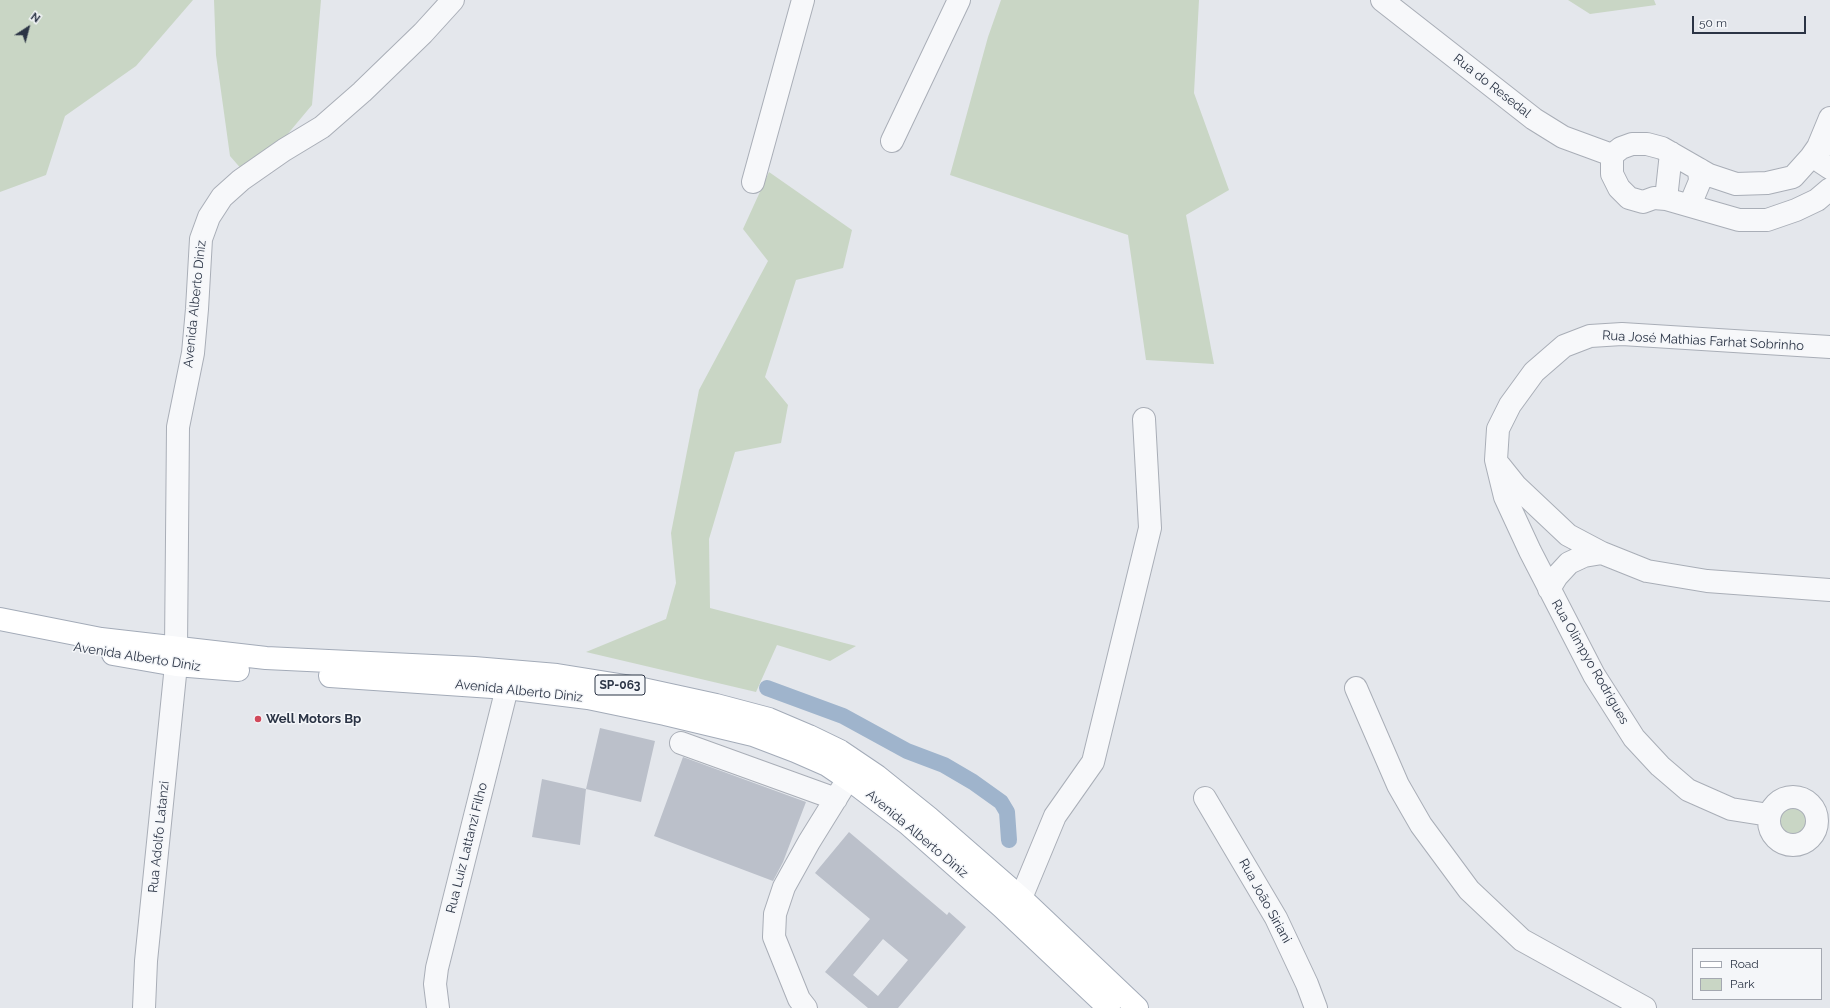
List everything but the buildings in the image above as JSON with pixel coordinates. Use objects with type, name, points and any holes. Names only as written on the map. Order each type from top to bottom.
[{"type":"main road","name":"Avenida Alberto Diniz","points":[[0,619],[101,638],[176,657],[266,658],[474,668],[557,675],[638,688],[716,705],[769,720],[809,736],[840,751],[877,776],[928,817],[1021,898],[1137,1008]]},
{"type":"main road","name":"Avenida Alberto Diniz","points":[[0,634],[176,657],[507,688],[588,698],[665,714],[753,736],[796,750],[827,765],[908,824],[1002,906],[1109,1008]]},
{"type":"street","name":"Avenida Alberto Diniz","points":[[176,657],[178,427],[193,353],[201,239],[209,217],[222,197],[241,180],[284,150],[322,127],[362,92],[423,33],[453,0]]},
{"type":"street","points":[[753,182],[803,0]]},
{"type":"street","points":[[892,141],[959,0]]},
{"type":"street","name":"Rua do Resedal","points":[[1382,0],[1534,119],[1563,137],[1612,155]]},
{"type":"street","points":[[1830,118],[1821,162],[1830,168]]},
{"type":"street","points":[[1824,146],[1811,157],[1793,177],[1767,183],[1736,184],[1709,175],[1666,151],[1647,144],[1632,144],[1621,148],[1612,155],[1612,174],[1619,188],[1629,198],[1643,202],[1660,198],[1690,205],[1712,213],[1739,220],[1767,220],[1796,210],[1817,200],[1830,189]]},
{"type":"street","points":[[1660,198],[1666,151]]},
{"type":"street","points":[[1690,205],[1700,181],[1699,169]]},
{"type":"street","name":"Rua José Mathias Farhat Sobrinho","points":[[1496,460],[1498,429],[1510,405],[1530,378],[1564,346],[1590,336],[1622,334],[1830,347]]},
{"type":"street","points":[[1021,898],[1055,816],[1093,762],[1150,528],[1144,418]]},
{"type":"street","points":[[1496,460],[1516,486],[1568,535],[1602,553],[1647,571],[1707,581],[1830,590]]},
{"type":"street","name":"Rua Olimpyo Rodrigues","points":[[1496,460],[1505,497],[1549,589],[1594,675],[1634,738],[1660,766],[1688,790],[1732,809],[1769,815]]},
{"type":"street","points":[[1549,589],[1557,576],[1569,563],[1584,556],[1602,553]]},
{"type":"street","name":"Rua Adolfo Latanzi","points":[[144,1008],[146,961],[176,657]]},
{"type":"street","name":"Rua Luiz Lattanzi Filho","points":[[438,1008],[435,984],[437,968],[507,688]]},
{"type":"street","points":[[1356,688],[1398,785],[1420,825],[1468,890],[1522,940],[1645,1008]]},
{"type":"street","points":[[682,743],[836,799]]},
{"type":"street","points":[[806,1008],[799,999],[774,937],[775,914],[784,887],[848,779]]},
{"type":"street","name":"Rua João Siriani","points":[[1205,798],[1276,918],[1307,984],[1316,1008]]},
{"type":"green space","points":[[0,0],[193,0],[136,66],[65,116],[46,175],[0,192]]},
{"type":"green space","points":[[214,0],[321,0],[312,105],[250,179],[230,156],[216,55]]},
{"type":"green space","points":[[1001,0],[1199,0],[1194,93],[1229,190],[1186,215],[1214,364],[1146,360],[1128,235],[950,175],[988,37]]},
{"type":"green space","points":[[1568,0],[1654,0],[1656,5],[1590,14]]},
{"type":"green space","points":[[769,172],[852,230],[843,268],[796,280],[765,377],[788,405],[781,443],[735,452],[709,539],[710,608],[856,646],[830,661],[777,645],[756,692],[586,652],[666,619],[676,583],[671,533],[699,390],[768,261],[743,229]]},
{"type":"green space","points":[[1793,807],[1803,811],[1807,821],[1803,831],[1793,835],[1783,831],[1779,821],[1783,811]]},
{"type":"waterway","points":[[767,688],[843,716],[907,751],[944,765],[973,782],[1001,802],[1007,812],[1009,840]]},
{"type":"place","name":"Well Motors Bp","points":[[258,719]]}]
